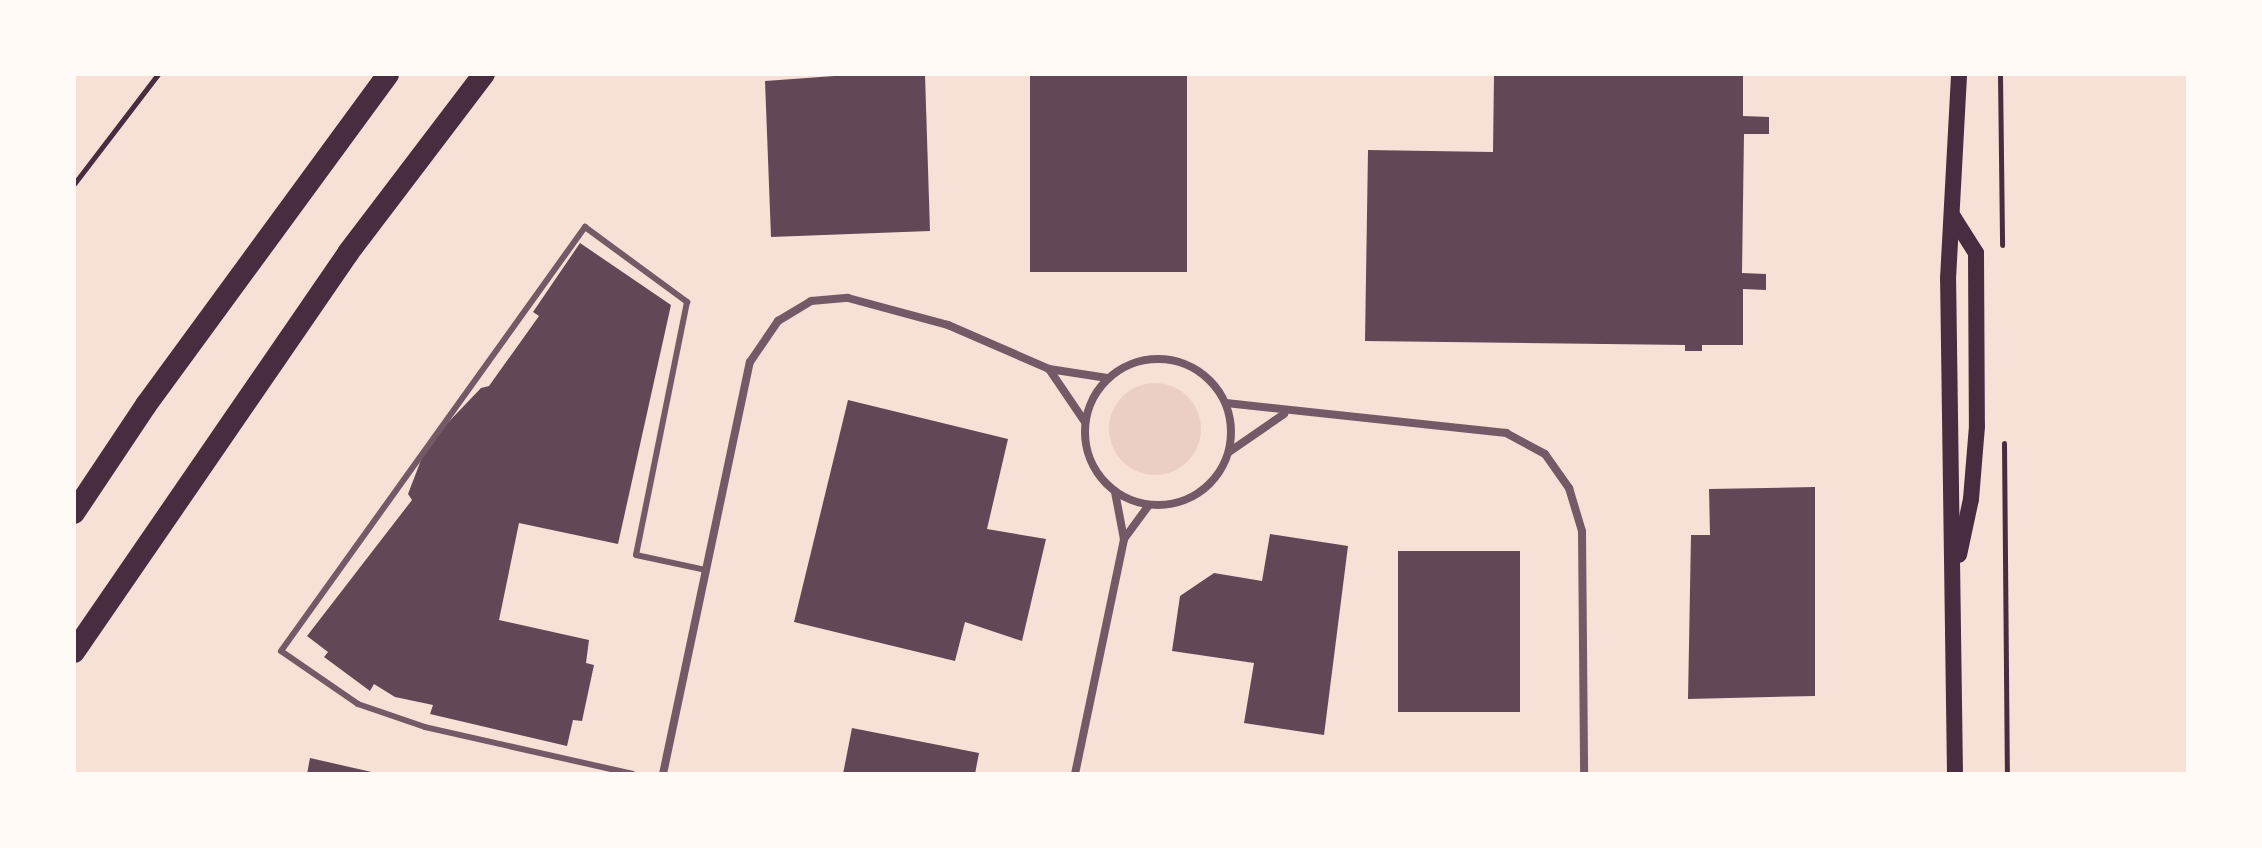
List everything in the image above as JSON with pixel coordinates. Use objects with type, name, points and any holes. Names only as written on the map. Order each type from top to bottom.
[{"type":"highway","points":[[74,513],[155,392],[388,74]]},
{"type":"highway","points":[[74,652],[348,253],[484,74]]},
{"type":"main road","points":[[1955,774],[1952,215],[1959,82]]},
{"type":"main road","points":[[1952,215],[1976,253],[1977,426],[1971,499],[1953,584]]},
{"type":"street","points":[[663,774],[750,362],[778,321],[811,301],[848,298],[948,325],[1049,369],[1107,378]]},
{"type":"street","points":[[1085,422],[1107,378],[1137,362],[1170,359],[1208,379],[1226,403],[1231,426],[1229,452]]},
{"type":"street","points":[[1049,369],[1085,422],[1089,459],[1115,492],[1124,539],[1075,774]]},
{"type":"street","points":[[1226,403],[1285,413],[1345,413],[1506,433],[1545,454],[1569,488],[1582,531],[1584,774]]},
{"type":"street","points":[[1115,492],[1149,505],[1189,499],[1208,486],[1229,452],[1285,413]]},
{"type":"street","points":[[1124,539],[1149,505]]},
{"type":"lane","points":[[633,774],[425,727],[358,704],[281,651],[585,227],[687,302],[636,555],[706,570]]},
{"type":"path","points":[[74,184],[158,74]]},
{"type":"path","points":[[2000,74],[2000,92]]},
{"type":"shaded area","points":[[1155,383],[1173,386],[1188,396],[1198,411],[1201,429],[1198,447],[1188,462],[1173,472],[1155,475],[1137,472],[1122,462],[1112,447],[1109,429],[1112,411],[1122,396],[1137,386]]},
{"type":"building","points":[[862,74],[925,75],[930,231],[771,237],[765,81]]},
{"type":"building","points":[[1030,74],[1187,74],[1187,272],[1030,272]]},
{"type":"building","points":[[1494,74],[1743,74],[1743,116],[1769,117],[1769,134],[1744,134],[1742,273],[1766,274],[1766,290],[1743,289],[1743,345],[1702,345],[1702,351],[1685,351],[1685,345],[1365,341],[1368,150],[1493,152]]},
{"type":"building","points":[[580,243],[671,305],[618,544],[519,523],[499,620],[589,640],[586,663],[594,665],[582,721],[573,720],[567,746],[430,714],[433,705],[395,697],[374,684],[370,691],[324,657],[328,652],[307,636],[412,500],[408,494],[421,460],[438,433],[481,388],[489,386],[539,316],[533,312]]},
{"type":"building","points":[[848,400],[1008,439],[987,529],[1046,539],[1022,641],[965,622],[955,661],[794,622]]},
{"type":"building","points":[[1815,487],[1815,696],[1688,699],[1691,535],[1710,535],[1709,489]]},
{"type":"building","points":[[1270,534],[1348,546],[1324,735],[1244,723],[1254,663],[1172,651],[1180,596],[1214,573],[1262,581]]},
{"type":"building","points":[[1398,551],[1520,551],[1520,712],[1398,712]]},
{"type":"building","points":[[852,728],[979,753],[975,774],[843,774]]},
{"type":"building","points":[[310,758],[376,773],[307,774]]}]
